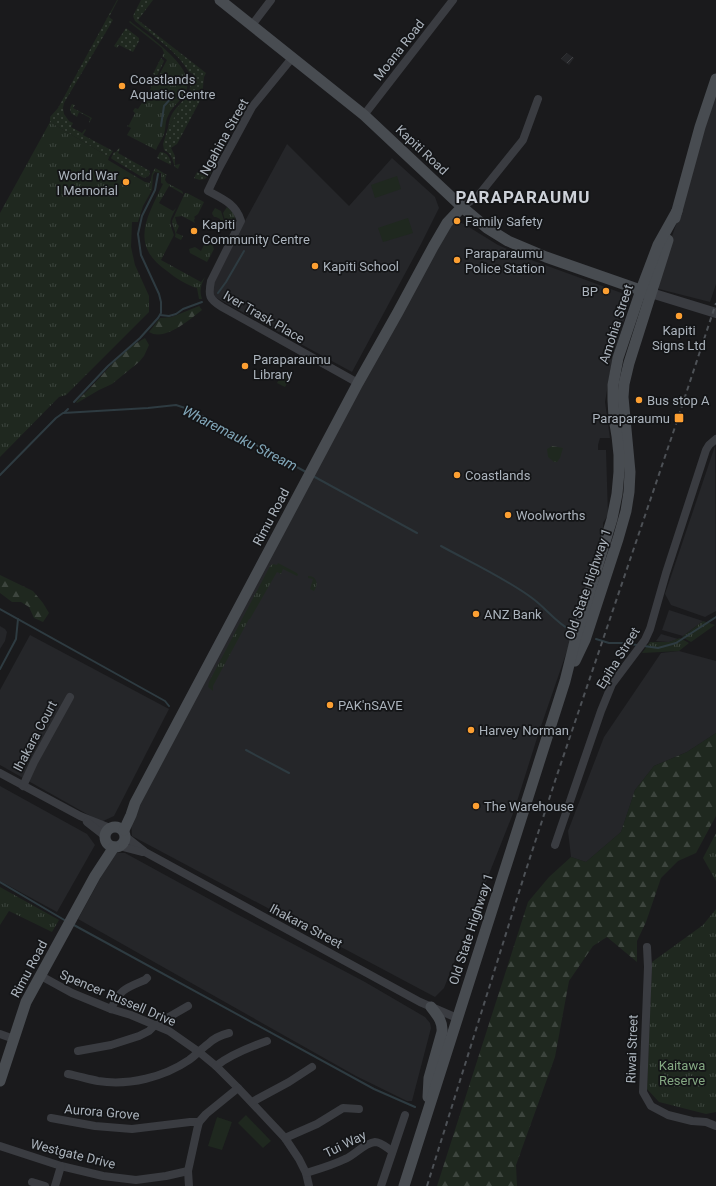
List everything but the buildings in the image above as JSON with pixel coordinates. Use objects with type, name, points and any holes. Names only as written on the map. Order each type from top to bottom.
[{"type":"main road","name":"Kapiti Road","points":[[220,0],[364,115],[462,207],[487,228],[508,241],[546,257],[646,292]]},
{"type":"main road","name":"Amohia Street","points":[[629,492],[629,469],[623,409],[623,389],[658,245],[677,211],[700,127],[716,79]]},
{"type":"main road","name":"Rimu Road","points":[[0,1080],[26,1002],[115,837],[131,815],[135,803],[358,383],[447,223],[462,207]]},
{"type":"main road","name":"Amohia Street","points":[[604,547],[614,513],[619,472],[617,436],[613,409],[614,374],[623,340],[646,292]]},
{"type":"main road","name":"Old State Highway 1","points":[[404,1186],[565,681],[621,529],[629,492]]},
{"type":"main road","name":"Old State Highway 1","points":[[581,635],[604,547]]},
{"type":"main road","points":[[427,1112],[428,1078],[442,1032],[441,1021],[431,1007]]},
{"type":"street","points":[[252,25],[271,0]]},
{"type":"street","name":"Moana Road","points":[[364,115],[453,0]]},
{"type":"street","name":"Ngahina Street","points":[[208,191],[252,107],[292,58]]},
{"type":"street","points":[[462,207],[478,196],[523,140],[538,99]]},
{"type":"street","name":"Iver Trask Place","points":[[208,191],[235,208],[241,221],[211,281],[210,291],[213,301],[358,383]]},
{"type":"street","name":"Kapiti Road","points":[[646,292],[716,313]]},
{"type":"street","name":"Epiha Street","points":[[555,845],[612,684],[645,640],[703,459],[709,445],[716,439]]},
{"type":"street","name":"Ihakara Court","points":[[22,786],[70,697]]},
{"type":"street","name":"Ihakara Street","points":[[0,774],[431,1007],[457,1018]]},
{"type":"street","name":"Riwai Street","points":[[647,946],[648,967],[643,1092],[651,1106],[668,1115],[692,1121],[706,1122],[716,1126]]},
{"type":"street","name":"Spencer Russell Drive","points":[[40,976],[72,993],[169,1031],[216,1066],[285,1138],[299,1159],[306,1173],[309,1186]]},
{"type":"street","points":[[111,1009],[116,998],[123,990],[147,978]]},
{"type":"street","points":[[78,1051],[111,1045],[139,1036],[188,1006]]},
{"type":"street","points":[[68,1074],[99,1081],[122,1082],[158,1075],[174,1069],[191,1058],[216,1038],[229,1033]]},
{"type":"street","points":[[0,1034],[14,1039]]},
{"type":"street","points":[[216,1066],[223,1060],[267,1041]]},
{"type":"street","points":[[252,1102],[289,1082],[312,1067]]},
{"type":"street","points":[[189,1186],[188,1171],[199,1122],[206,1114],[238,1088]]},
{"type":"street","points":[[285,1138],[318,1124],[343,1108],[359,1109]]},
{"type":"street","points":[[381,1186],[405,1115]]},
{"type":"street","name":"Aurora Grove","points":[[51,1118],[94,1126],[132,1129],[199,1122]]},
{"type":"street","name":"Tui Way","points":[[306,1173],[347,1159],[365,1146],[374,1142],[379,1143],[392,1151]]},
{"type":"street","name":"Westgate Drive","points":[[0,1146],[61,1166],[103,1176],[136,1180],[188,1171]]},
{"type":"street","points":[[55,1186],[61,1166]]},
{"type":"street","points":[[32,1182],[45,1186]]},
{"type":"shaded area","points":[[567,53],[574,58],[569,65],[561,59]]},
{"type":"shaded area","points":[[716,91],[716,284],[710,302],[659,289],[656,282],[678,219]]},
{"type":"shaded area","name":"Kapiti School","points":[[287,144],[349,206],[392,158],[435,197],[439,208],[352,372],[213,296],[209,287]]},
{"type":"shaded area","points":[[454,220],[464,224],[498,245],[534,261],[627,295],[629,303],[612,361],[605,402],[610,438],[600,438],[598,445],[598,450],[606,450],[608,515],[603,523],[603,531],[569,645],[514,811],[444,988],[435,997],[132,836],[131,821],[440,238]]},
{"type":"shaded area","points":[[715,446],[716,611],[705,617],[671,605],[665,594]]},
{"type":"shaded area","points":[[669,610],[703,621],[683,636],[662,630]]},
{"type":"shaded area","points":[[0,626],[7,632],[5,641],[0,649]]},
{"type":"shaded area","points":[[661,634],[678,639],[669,642],[656,641]]},
{"type":"shaded area","points":[[30,635],[169,709],[114,816],[101,822],[0,765],[0,690]]},
{"type":"shaded area","points":[[679,651],[716,661],[716,733],[687,752],[654,766],[635,790],[621,832],[586,862],[571,857],[568,831],[604,737],[661,653]]},
{"type":"shaded area","points":[[0,786],[87,834],[95,845],[57,912],[0,881]]},
{"type":"shaded area","points":[[116,853],[125,853],[365,982],[425,1017],[430,1023],[431,1028],[412,1101],[407,1101],[356,1076],[78,919],[113,855]]},
{"type":"green space","points":[[117,0],[109,17],[113,20],[64,103],[63,108],[64,114],[69,121],[73,123],[71,127],[82,133],[85,129],[86,130],[83,135],[113,151],[109,157],[50,122],[50,117],[58,108]]},
{"type":"green space","points":[[141,0],[153,0],[138,20],[206,73],[204,77],[202,97],[177,144],[171,148],[175,156],[175,165],[180,164],[178,169],[175,167],[170,155],[164,150],[163,144],[168,128],[177,113],[179,105],[187,96],[191,83],[194,81],[195,77],[189,72],[178,57],[135,21],[133,16]]},
{"type":"green space","points":[[130,21],[167,51],[183,70],[187,79],[187,88],[166,120],[164,134],[156,150],[127,135],[131,128],[127,126],[135,113],[133,111],[135,108],[138,109],[153,83],[156,84],[167,60],[162,56],[164,53],[162,48],[129,22]]},
{"type":"green space","points":[[126,28],[139,38],[133,52],[119,45],[117,48],[114,46]]},
{"type":"green space","points":[[161,58],[164,61],[157,76],[153,74]]},
{"type":"green space","points":[[72,104],[75,105],[73,108],[92,118],[89,123],[90,118],[79,112],[77,117],[71,113],[70,108]]},
{"type":"green space","points":[[179,105],[177,113],[168,128],[171,115]]},
{"type":"green space","points":[[50,122],[109,157],[108,160],[145,182],[150,183],[149,188],[152,190],[143,206],[138,222],[132,222],[131,247],[135,265],[149,296],[149,312],[66,395],[59,397],[0,457],[0,213]]},
{"type":"green space","points":[[217,142],[224,145],[213,169],[209,167]]},
{"type":"green space","points":[[119,148],[118,153],[150,171],[149,176],[144,178],[112,159],[111,158],[114,152],[116,152]]},
{"type":"green space","points":[[160,152],[165,153],[168,156],[171,165],[157,158]]},
{"type":"green space","points":[[155,168],[167,175],[166,176],[155,172],[153,175],[152,190],[149,189],[152,174]]},
{"type":"green space","points":[[208,169],[212,171],[207,178],[200,180],[194,178],[197,172],[204,175]]},
{"type":"green space","points":[[161,173],[166,176],[165,180],[167,183],[182,191],[183,194],[169,186],[159,203],[173,211],[176,208],[170,222],[174,235],[161,260],[201,282],[205,277],[201,288],[202,299],[199,299],[197,288],[185,283],[170,273],[155,261],[148,251],[145,241],[145,230],[147,219],[163,184],[161,183]]},
{"type":"green space","points":[[397,176],[401,189],[375,198],[371,185]]},
{"type":"green space","points":[[185,193],[204,202],[198,214],[194,217],[195,223],[182,216],[175,217],[179,226],[176,233],[183,236],[181,240],[175,237],[172,221]]},
{"type":"green space","points":[[227,207],[231,211],[236,221],[235,227],[226,224],[223,213]]},
{"type":"green space","points":[[215,208],[221,211],[225,224],[220,226],[220,219],[214,217],[212,213]]},
{"type":"green space","points":[[408,218],[413,233],[383,242],[378,228]]},
{"type":"green space","points":[[211,241],[214,249],[207,262],[190,253],[189,249],[195,247],[201,251],[205,243]]},
{"type":"green space","points":[[199,306],[202,310],[184,324],[170,332],[155,334],[149,332],[160,318],[172,317]]},
{"type":"green space","points":[[145,338],[149,345],[144,356],[139,362],[112,384],[77,403],[76,402],[114,362],[133,345]]},
{"type":"green space","points":[[284,371],[290,373],[289,375],[291,376],[285,387],[277,383]]},
{"type":"green space","points":[[552,446],[563,448],[557,462],[554,462],[548,457],[547,449]]},
{"type":"green space","points":[[278,563],[297,573],[298,575],[297,576],[283,569],[281,574],[277,572],[249,619],[213,686],[213,691],[208,687],[209,682],[270,566],[273,564],[277,565]]},
{"type":"green space","points":[[0,575],[33,591],[49,613],[43,622],[34,618],[29,607],[21,602],[12,602],[0,593]]},
{"type":"green space","points":[[308,576],[313,577],[317,583],[314,591],[310,589],[313,579],[308,578]]},
{"type":"green space","points":[[703,621],[715,625],[691,642],[682,637]]},
{"type":"green space","points":[[680,638],[689,643],[679,651],[642,653],[650,642],[669,642]]},
{"type":"green space","points":[[716,733],[716,816],[696,853],[678,861],[661,878],[646,922],[637,941],[637,962],[607,937],[593,946],[569,981],[555,1057],[516,1165],[517,1186],[437,1186],[528,902],[549,877],[571,857],[586,862],[621,832],[635,790],[654,766],[687,752]]},
{"type":"green space","points":[[716,833],[716,881],[703,858]]},
{"type":"green space","points":[[0,887],[59,920],[52,932],[9,911],[0,925]]},
{"type":"green space","name":"Kaitawa Reserve","points":[[716,909],[716,1112],[706,1114],[659,1102],[647,1089],[652,962],[703,925]]},
{"type":"green space","points":[[246,1115],[271,1141],[263,1148],[238,1123]]},
{"type":"green space","points":[[217,1117],[232,1122],[222,1150],[208,1146]]},
{"type":"waterway","points":[[161,126],[164,106],[173,96]]},
{"type":"waterway","points":[[74,402],[108,366],[140,338],[161,313],[159,294],[141,255],[138,234],[142,216],[155,190],[158,174]]},
{"type":"waterway","points":[[218,293],[244,251]]},
{"type":"waterway","points":[[160,315],[169,316],[176,314],[183,309],[202,302]]},
{"type":"waterway","name":"Wharemauku Stream","points":[[0,475],[56,418],[63,413],[176,405],[191,410],[306,472]]},
{"type":"waterway","name":"Wharemauku Stream","points":[[64,413],[68,409]]},
{"type":"waterway","name":"Wharemauku Stream","points":[[313,476],[417,533]]},
{"type":"waterway","name":"Wharemauku Stream","points":[[441,546],[522,591],[537,602],[561,624],[572,631]]},
{"type":"waterway","points":[[0,609],[165,701],[169,706]]},
{"type":"waterway","name":"Wharemauku Stream","points":[[644,646],[658,648],[676,643],[716,617]]},
{"type":"waterway","points":[[0,669],[16,639],[18,619]]},
{"type":"waterway","name":"Wharemauku Stream","points":[[596,639],[609,643],[637,645]]},
{"type":"waterway","points":[[246,750],[289,773]]},
{"type":"waterway","points":[[0,882],[66,921]]},
{"type":"waterway","points":[[72,924],[374,1089],[415,1107]]},
{"type":"railway","points":[[427,1186],[556,778],[716,303]]},
{"type":"place","name":"Coastlands Aquatic Centre","points":[[122,86]]},
{"type":"place","name":"World War I Memorial","points":[[126,182]]},
{"type":"place","name":"Family Safety","points":[[457,221]]},
{"type":"place","name":"Kapiti Community Centre","points":[[194,231]]},
{"type":"place","name":"Paraparaumu Police Station","points":[[457,260]]},
{"type":"place","name":"Kapiti School","points":[[315,266]]},
{"type":"place","name":"BP","points":[[606,291]]},
{"type":"place","name":"Kapiti Signs Ltd","points":[[679,316]]},
{"type":"place","name":"Paraparaumu Library","points":[[245,366]]},
{"type":"place","name":"Bus stop A","points":[[639,400]]},
{"type":"place","name":"Paraparaumu","points":[[679,418]]},
{"type":"place","name":"Coastlands","points":[[457,475]]},
{"type":"place","name":"Woolworths","points":[[508,515]]},
{"type":"place","name":"ANZ Bank","points":[[476,614]]},
{"type":"place","name":"PAK'nSAVE","points":[[330,705]]},
{"type":"place","name":"Harvey Norman","points":[[471,730]]},
{"type":"place","name":"The Warehouse","points":[[476,806]]},
{"type":"district","name":"PARAPARAUMU","points":[[523,197]]}]
